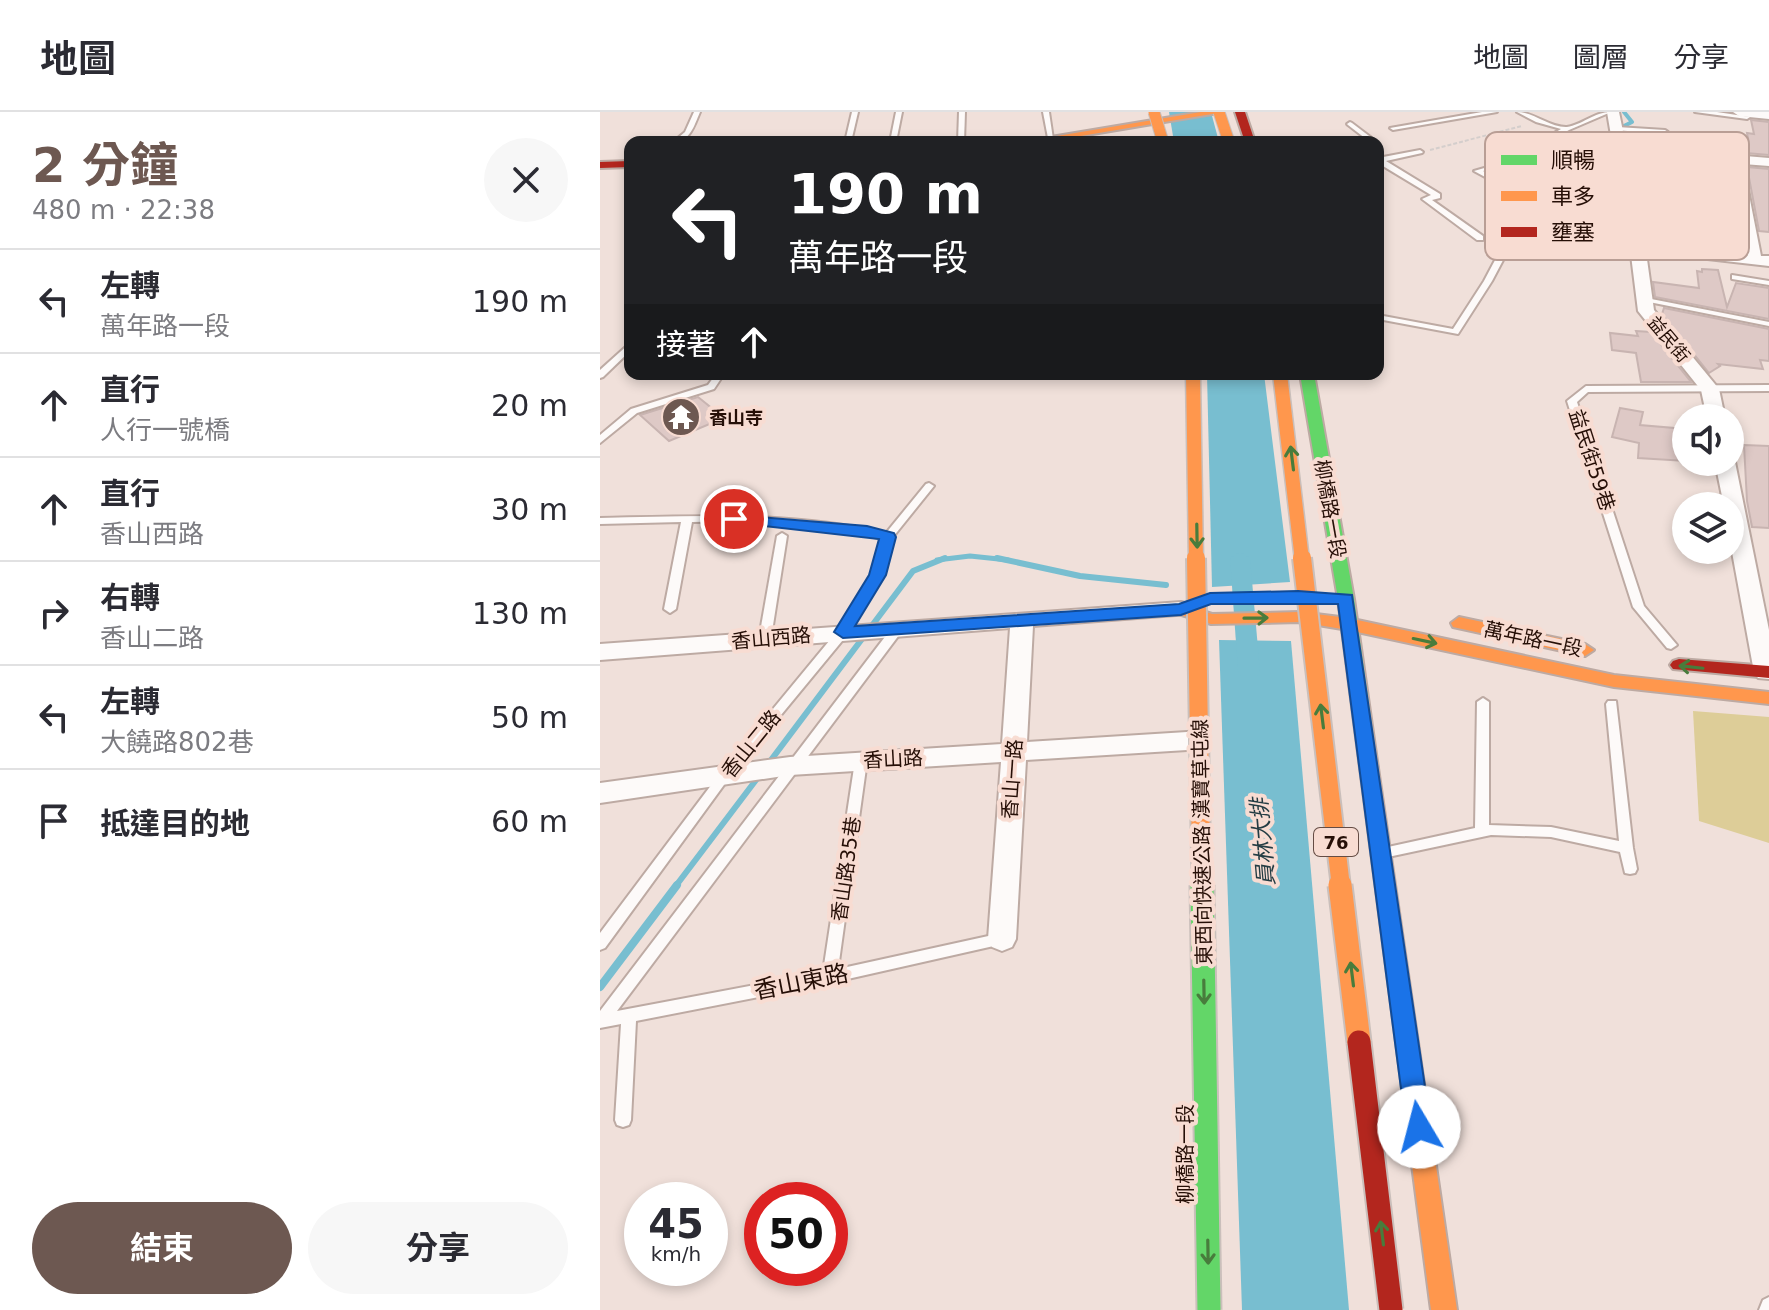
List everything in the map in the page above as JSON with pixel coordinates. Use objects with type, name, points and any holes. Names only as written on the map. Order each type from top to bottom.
[{"type":"main road","points":[[1064,136],[1217,112],[1227,136]]},
{"type":"main road","points":[[1240,112],[1248,136]]},
{"type":"main road","points":[[600,165],[624,164]]},
{"type":"main road","points":[[1180,380],[1183,431],[1181,609],[1187,741],[1186,1028]]},
{"type":"main road","name":"東西向快速公路 漢寶草屯線","points":[[1193,380],[1209,1310]]},
{"type":"main road","name":"76","points":[[1281,380],[1391,1310]]},
{"type":"main road","name":"柳橋路一段","points":[[1308,380],[1353,601],[1348,624],[1444,1310]]},
{"type":"main road","points":[[1291,597],[1353,601]]},
{"type":"main road","points":[[1181,609],[1210,599]]},
{"type":"main road","name":"萬年路一段","points":[[1181,609],[1211,619],[1300,617],[1348,624],[1614,681],[1769,698]]},
{"type":"main road","name":"萬年路一段","points":[[1435,618],[1599,652]]},
{"type":"main road","points":[[1665,664],[1768,672]]},
{"type":"street","name":"益民街","points":[[1610,112],[1617,132]]},
{"type":"street","points":[[1743,115],[1769,115]]},
{"type":"street","points":[[1749,160],[1769,162]]},
{"type":"street","points":[[1749,224],[1762,260]]},
{"type":"street","name":"益民街","points":[[1640,260],[1646,311],[1710,389],[1713,404]]},
{"type":"street","points":[[1728,476],[1768,672]]},
{"type":"street","name":"香山西路","points":[[600,652],[1181,609]]},
{"type":"street","name":"香山一路","points":[[1002,939],[1022,619]]},
{"type":"street","name":"香山路","points":[[600,793],[790,766],[1187,741]]},
{"type":"lane","points":[[684,136],[697,112]]},
{"type":"lane","points":[[849,136],[855,112]]},
{"type":"lane","points":[[894,136],[899,112]]},
{"type":"lane","points":[[961,136],[962,112]]},
{"type":"lane","points":[[1046,112],[1051,136]]},
{"type":"lane","points":[[1431,112],[1442,120]]},
{"type":"lane","points":[[1393,128],[1494,112]]},
{"type":"lane","points":[[1520,112],[1567,129]]},
{"type":"lane","points":[[1562,132],[1610,112]]},
{"type":"lane","points":[[1698,112],[1743,115]]},
{"type":"lane","points":[[1350,124],[1366,136]]},
{"type":"lane","points":[[1617,129],[1665,132]]},
{"type":"lane","points":[[1386,151],[1394,158]]},
{"type":"lane","points":[[1384,159],[1420,152]]},
{"type":"lane","points":[[1384,164],[1437,196],[1426,199],[1480,238]]},
{"type":"lane","points":[[1384,318],[1455,332],[1499,260]]},
{"type":"lane","points":[[1735,277],[1769,283]]},
{"type":"lane","points":[[1644,299],[1769,324]]},
{"type":"lane","points":[[600,375],[624,352]]},
{"type":"lane","points":[[600,440],[634,411],[711,387],[716,380]]},
{"type":"lane","points":[[1710,389],[1769,388]]},
{"type":"lane","name":"益民街59巷","points":[[1671,645],[1639,607],[1572,401],[1586,389],[1710,389]]},
{"type":"lane","points":[[600,521],[757,519],[867,531],[888,537],[929,486]]},
{"type":"lane","points":[[670,609],[687,520]]},
{"type":"lane","points":[[765,638],[782,536]]},
{"type":"lane","name":"香山二路","points":[[600,944],[725,775],[843,632],[878,575],[888,537]]},
{"type":"lane","points":[[601,1021],[790,766],[898,628]]},
{"type":"lane","points":[[1482,832],[1483,702]]},
{"type":"lane","points":[[1612,704],[1630,869]]},
{"type":"lane","name":"香山路35巷","points":[[830,977],[861,761]]},
{"type":"lane","points":[[1381,854],[1482,832],[1551,832],[1626,848]]},
{"type":"lane","name":"香山東路","points":[[601,1021],[830,977],[1002,939]]},
{"type":"lane","points":[[623,1120],[629,1015]]},
{"type":"path","points":[[1496,132],[1538,121]]},
{"type":"path","points":[[1420,152],[1485,135]]},
{"type":"shaded area","points":[[1693,711],[1769,717],[1769,843],[1699,821]]},
{"type":"water","points":[[1169,112],[1211,112],[1217,136],[1173,136]]},
{"type":"water","points":[[1207,380],[1265,380],[1290,582],[1212,587]]},
{"type":"water","points":[[1219,640],[1291,641],[1349,1310],[1242,1310]]},
{"type":"building","points":[[1751,120],[1769,122],[1769,155],[1749,153],[1749,133],[1754,134]]},
{"type":"building","points":[[1749,167],[1769,169],[1769,232],[1759,231]]},
{"type":"building","points":[[1702,269],[1718,270],[1727,307],[1736,283],[1769,288],[1769,319],[1655,297],[1653,282],[1699,288],[1697,271],[1702,272]]},
{"type":"building","points":[[1664,308],[1769,329],[1769,361],[1760,360],[1763,369],[1718,364],[1720,366],[1709,373],[1662,314]]},
{"type":"building","points":[[1636,331],[1651,332],[1691,382],[1641,382],[1636,353],[1612,350],[1610,333],[1638,336]]},
{"type":"building","name":"香山寺","points":[[698,397],[724,418],[669,441],[640,415]]},
{"type":"building","points":[[1620,408],[1643,412],[1640,425],[1672,428],[1672,460],[1638,458],[1639,443],[1612,437]]},
{"type":"building","points":[[1744,445],[1769,446],[1769,528],[1752,527],[1747,501]]},
{"type":"waterway","points":[[1624,112],[1632,122],[1624,126],[1626,132]]},
{"type":"waterway","points":[[941,559],[970,556],[1005,560]]},
{"type":"waterway","points":[[997,558],[1005,560]]},
{"type":"waterway","name":"員林大排","points":[[1240,558],[1249,671]]},
{"type":"waterway","points":[[768,764],[913,571],[941,559]]},
{"type":"waterway","points":[[937,560],[941,559]]},
{"type":"waterway","points":[[1005,560],[1080,576],[1166,585]]},
{"type":"waterway","points":[[675,887],[759,776]]},
{"type":"waterway","points":[[600,987],[677,885]]},
{"type":"traffic: fast","points":[[1308,380],[1346,599],[1369,768]]},
{"type":"traffic: fast","points":[[1201,854],[1209,1310]]},
{"type":"traffic: slow","points":[[1154,112],[1161,136]]},
{"type":"traffic: slow","points":[[1065,136],[1219,112]]},
{"type":"traffic: slow","points":[[1219,112],[1227,136]]},
{"type":"traffic: slow","points":[[1193,380],[1201,854]]},
{"type":"traffic: slow","points":[[1281,380],[1359,1042]]},
{"type":"traffic: slow","points":[[1181,609],[1211,619],[1300,617],[1348,624],[1614,681],[1769,698]]},
{"type":"traffic: slow","points":[[1459,623],[1585,650]]},
{"type":"traffic: slow","points":[[1369,768],[1444,1310]]},
{"type":"traffic: jam","points":[[1240,112],[1248,136]]},
{"type":"traffic: jam","points":[[600,165],[624,164]]},
{"type":"traffic: jam","points":[[1679,665],[1769,672]]},
{"type":"traffic: jam","points":[[1359,1042],[1391,1310]]},
{"type":"place","name":"香山寺","points":[[681,417]]},
{"type":"route","points":[[734,519],[867,531],[888,537],[878,575],[843,632],[1181,609],[1210,599],[1346,599],[1419,1127]]}]
